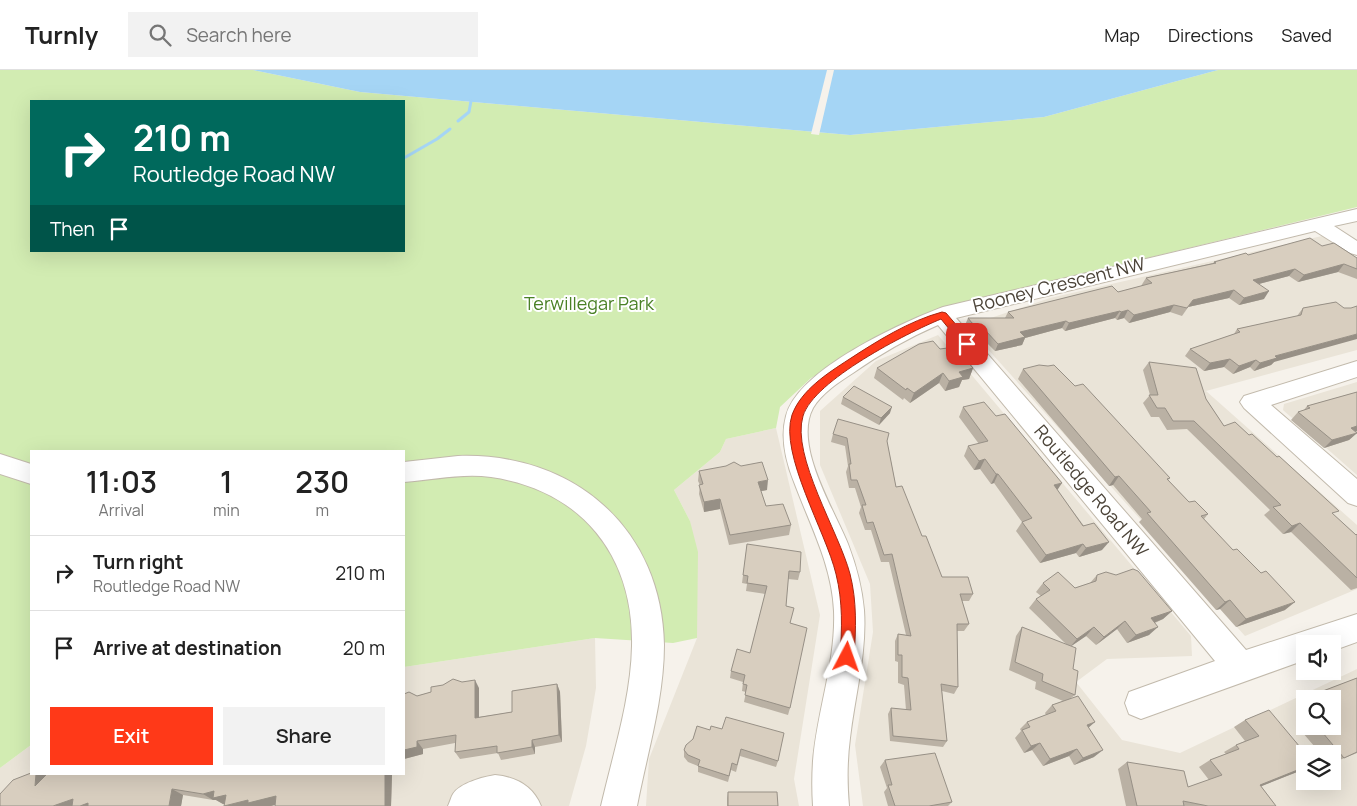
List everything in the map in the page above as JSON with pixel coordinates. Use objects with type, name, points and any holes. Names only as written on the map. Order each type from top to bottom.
[{"type":"street","name":"Rooney Crescent NW","points":[[831,806],[829,790],[830,760],[847,657],[848,598],[834,544],[801,464],[796,430],[798,415],[806,401],[829,378],[882,343],[942,315],[1057,285],[1357,215]]},
{"type":"street","points":[[1325,222],[1357,236]]},
{"type":"street","points":[[1325,222],[1357,249]]},
{"type":"street","name":"Routledge Road NW","points":[[942,315],[1240,667]]},
{"type":"street","points":[[1357,369],[1252,402],[1357,495]]},
{"type":"street","points":[[0,464],[30,474]]},
{"type":"street","points":[[405,472],[466,466],[490,467],[531,476],[570,493],[601,517],[621,542],[635,568],[641,588],[648,625],[648,645],[644,683],[619,806]]},
{"type":"street","points":[[1336,635],[1357,628]]},
{"type":"street","points":[[1141,703],[1296,648]]},
{"type":"street","points":[[466,806],[478,797],[495,792],[510,795],[523,806]]},
{"type":"shaded area","points":[[1322,236],[1357,259],[1357,350],[1206,391],[1357,525],[1357,589],[1245,636],[967,326],[1050,298]]},
{"type":"shaded area","points":[[938,335],[1191,636],[1192,656],[1107,659],[1076,682],[1122,740],[1180,753],[1296,698],[1296,735],[1341,735],[1341,690],[1313,690],[1334,680],[1341,680],[1341,677],[1357,669],[1357,806],[863,806],[855,745],[873,632],[870,584],[820,465],[820,411],[876,361]]},
{"type":"shaded area","points":[[1357,382],[1357,475],[1283,410],[1284,404]]},
{"type":"shaded area","points":[[776,428],[820,615],[794,779],[799,806],[646,806],[649,759],[697,638],[690,521],[674,490],[720,452],[726,439]]},
{"type":"shaded area","points":[[595,638],[596,688],[586,746],[569,806],[0,806],[0,768],[30,746],[30,775],[405,775],[405,667]]},
{"type":"green space","name":"Terwillegar Park","points":[[0,70],[253,70],[360,92],[850,135],[1044,117],[1218,70],[1357,70],[1357,207],[938,309],[811,378],[780,407],[776,428],[726,439],[720,452],[674,490],[690,521],[698,552],[697,638],[673,643],[595,638],[405,667],[405,450],[30,450],[30,746],[0,768]]},
{"type":"water","points":[[253,70],[1218,70],[1044,117],[850,135],[360,92]]},
{"type":"pier","points":[[827,70],[834,70],[819,135],[811,134]]},
{"type":"building","points":[[1310,238],[1322,246],[1334,243],[1357,258],[1357,269],[1344,264],[1304,275],[1295,269],[1253,280],[1269,291],[1244,298],[1234,290],[1193,300],[1187,308],[1174,305],[1134,315],[1128,310],[1069,323],[1066,321],[1020,332],[1025,337],[998,344],[985,330],[972,323],[968,318],[1014,318],[1008,312],[1112,286],[1118,292],[1152,283],[1146,278],[1216,263],[1214,262]]},
{"type":"building","points":[[1336,302],[1344,308],[1357,306],[1357,334],[1275,356],[1277,358],[1260,363],[1256,360],[1239,366],[1230,359],[1210,363],[1190,349],[1240,332],[1237,329],[1301,315],[1303,308]]},
{"type":"building","points":[[933,341],[940,349],[955,347],[973,368],[959,372],[963,377],[949,381],[943,373],[914,393],[907,388],[906,390],[877,368],[919,344]]},
{"type":"building","points":[[1149,362],[1196,368],[1206,399],[1224,426],[1235,422],[1249,435],[1252,434],[1339,511],[1332,513],[1357,534],[1357,578],[1300,523],[1292,526],[1273,507],[1281,505],[1194,421],[1173,421],[1165,408],[1157,408],[1149,395],[1158,395]]},
{"type":"building","points":[[1039,365],[1054,365],[1075,386],[1083,384],[1170,478],[1167,479],[1189,502],[1195,501],[1208,514],[1201,516],[1233,550],[1237,549],[1261,573],[1266,571],[1295,602],[1246,619],[1230,600],[1225,602],[1147,513],[1151,512],[1119,476],[1115,477],[1023,369]]},
{"type":"building","points":[[854,386],[892,407],[881,418],[843,397]]},
{"type":"building","points":[[1357,392],[1357,426],[1351,428],[1357,433],[1332,440],[1298,412],[1310,408],[1307,406]]},
{"type":"building","points":[[984,402],[996,416],[1005,414],[1062,483],[1054,485],[1083,526],[1094,523],[1109,542],[1086,548],[1083,544],[1046,555],[1022,522],[1032,518],[985,459],[979,461],[968,446],[988,441],[963,407]]},
{"type":"building","points":[[838,419],[889,433],[887,441],[896,487],[902,486],[922,536],[926,536],[942,577],[968,577],[973,594],[960,594],[969,624],[957,624],[958,687],[941,684],[947,741],[893,736],[891,708],[911,710],[908,678],[902,677],[902,655],[898,655],[898,634],[911,636],[892,554],[884,555],[873,522],[867,523],[862,505],[866,505],[857,480],[851,480],[849,464],[851,464],[847,438],[833,434]]},
{"type":"building","points":[[734,462],[741,466],[762,462],[768,480],[758,482],[766,506],[783,504],[791,525],[730,535],[720,499],[704,502],[699,485],[703,484],[699,471],[726,466]]},
{"type":"building","points":[[747,544],[801,552],[800,572],[789,571],[786,606],[794,608],[790,623],[807,628],[790,708],[745,695],[747,685],[743,684],[745,675],[731,671],[737,649],[750,653],[767,586],[747,583],[748,576],[743,575]]},
{"type":"building","points":[[1133,569],[1138,571],[1172,611],[1151,618],[1158,627],[1136,635],[1125,621],[1104,637],[1094,627],[1077,639],[1036,599],[1050,590],[1043,583],[1058,572],[1075,588],[1096,581],[1097,575],[1106,572],[1116,575]]},
{"type":"building","points":[[1022,627],[1076,648],[1073,669],[1078,671],[1075,695],[1042,681],[1043,674],[1015,662]]},
{"type":"building","points":[[1357,678],[1357,752],[1344,758],[1341,754],[1341,745],[1333,745],[1325,735],[1341,735],[1341,690],[1326,690]]},
{"type":"building","points":[[453,679],[462,682],[475,680],[475,718],[512,712],[512,691],[557,684],[559,735],[532,740],[532,747],[497,753],[497,746],[455,752],[456,735],[417,741],[417,747],[405,750],[405,694],[409,692],[417,696],[431,692],[431,687],[443,685]]},
{"type":"building","points":[[1078,696],[1095,722],[1087,725],[1103,750],[1083,758],[1077,749],[1050,759],[1040,743],[1031,746],[1022,730],[1030,727],[1027,722],[1056,711],[1052,705]]},
{"type":"building","points":[[1269,710],[1298,745],[1296,745],[1296,771],[1260,785],[1276,806],[1208,806],[1183,801],[1184,806],[1137,806],[1127,762],[1184,771],[1188,787],[1222,775],[1210,760],[1239,749],[1236,745],[1259,736],[1245,720]]},
{"type":"building","points":[[726,717],[784,733],[778,761],[741,749],[737,765],[732,763],[729,776],[698,766],[700,760],[688,755],[684,750],[686,745],[693,739],[697,726],[710,730],[711,726],[722,729]]},
{"type":"building","points":[[935,753],[952,802],[929,806],[895,806],[888,785],[892,785],[885,760]]},
{"type":"building","points":[[30,773],[30,775],[36,775],[35,786],[46,775],[385,775],[385,806],[275,806],[276,796],[248,803],[248,800],[224,806],[226,795],[213,798],[214,791],[203,794],[172,789],[169,806],[88,806],[88,803],[72,806],[73,799],[53,806],[0,806],[0,794],[13,780]]},
{"type":"building","points":[[728,792],[777,792],[778,806],[728,806]]},
{"type":"waterway","points":[[458,121],[469,112],[471,101]]},
{"type":"waterway","points":[[405,157],[437,139],[450,129]]},
{"type":"route","points":[[847,657],[848,598],[834,544],[801,464],[797,447],[796,430],[798,415],[815,390],[829,378],[882,343],[918,325],[942,315],[967,344]]}]
